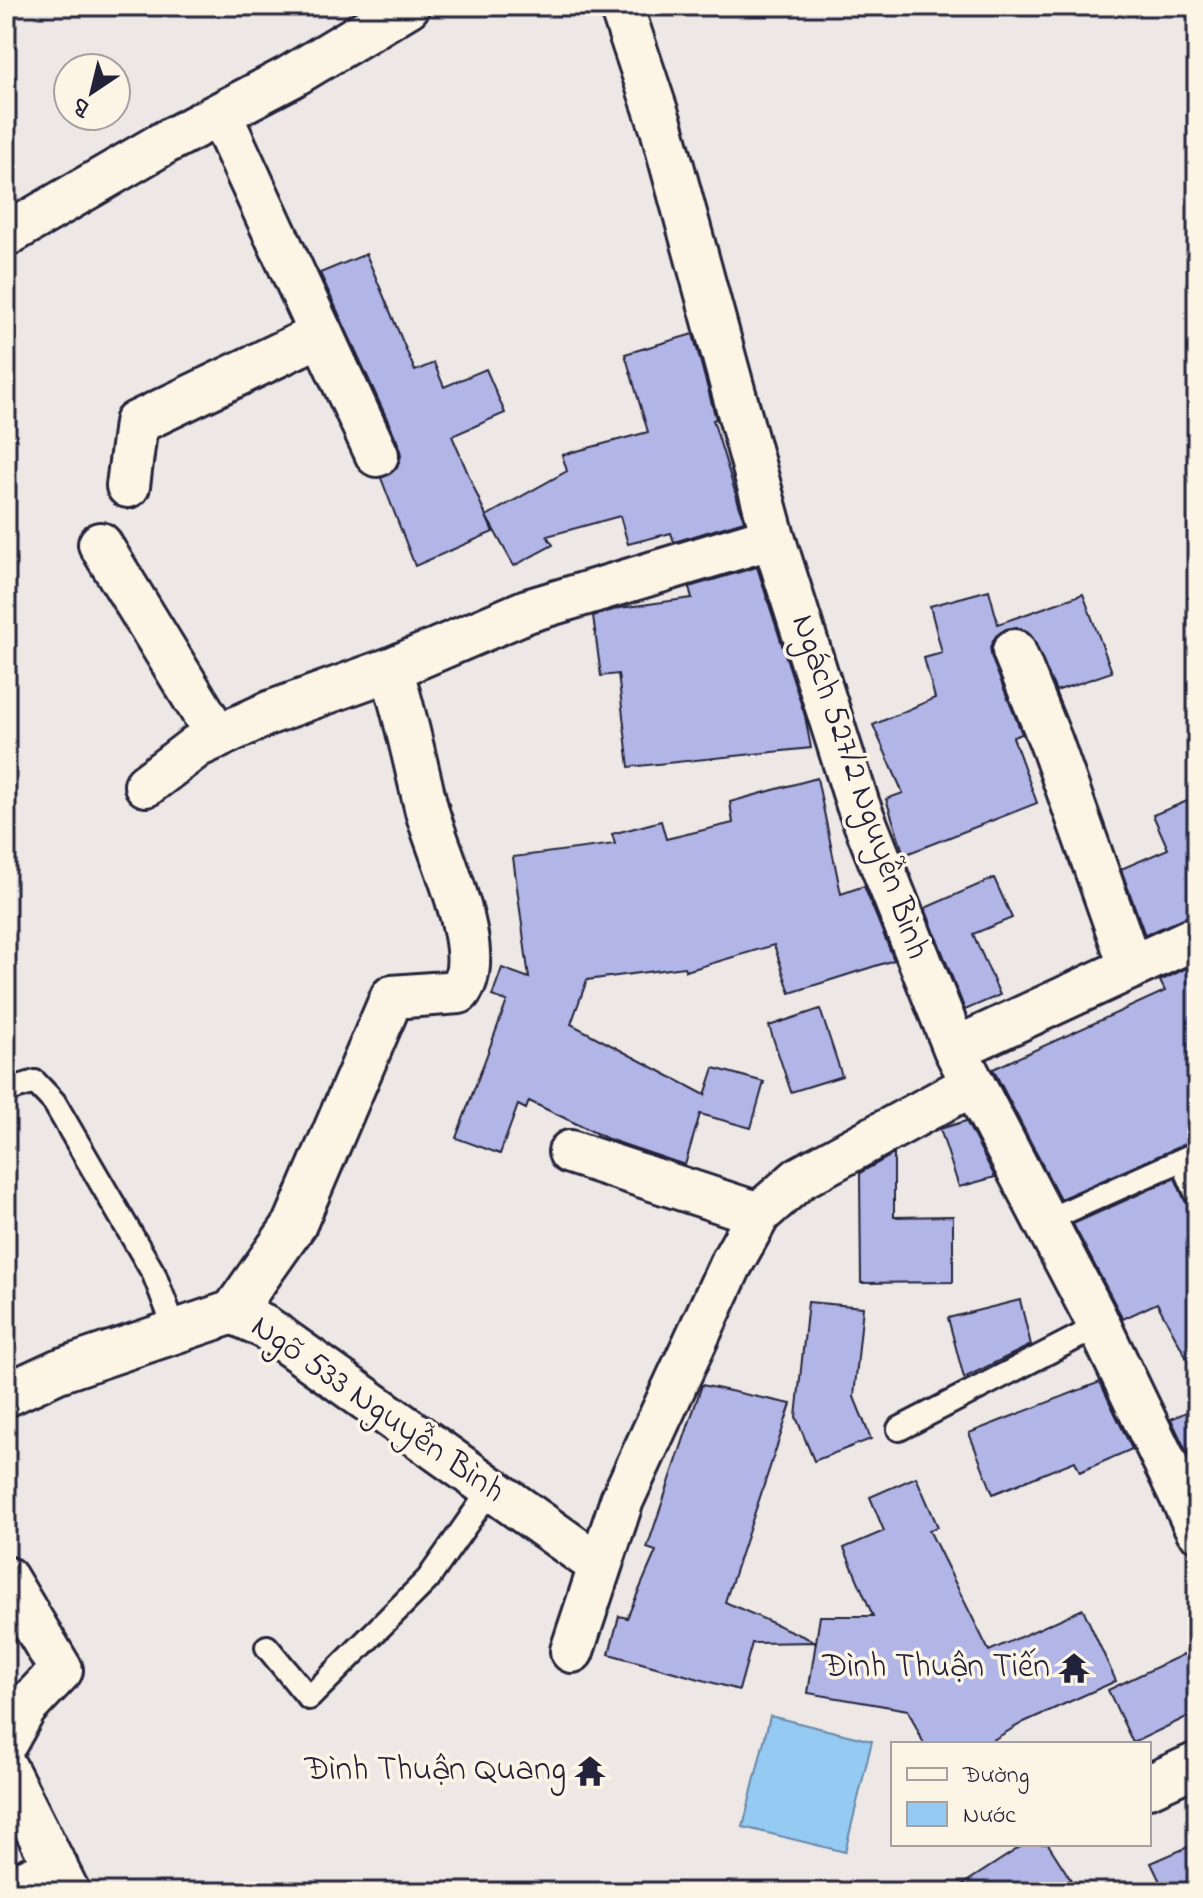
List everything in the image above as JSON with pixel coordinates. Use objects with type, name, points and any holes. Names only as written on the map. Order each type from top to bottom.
[{"type":"street","points":[[6,235],[290,77],[408,6]]},
{"type":"street","name":"Ngách 527/2 Nguyễn Bình","points":[[621,6],[662,129],[773,537],[858,805],[964,1067],[1099,1326],[1197,1529]]},
{"type":"street","points":[[220,114],[377,455]]},
{"type":"street","points":[[128,486],[136,423],[322,334]]},
{"type":"street","points":[[146,785],[197,746],[269,713],[391,669],[527,611],[773,537]]},
{"type":"street","points":[[100,544],[218,737]]},
{"type":"street","points":[[1014,651],[1051,742],[1131,968]]},
{"type":"street","points":[[233,1312],[295,1224],[392,997],[459,992],[468,978],[464,924],[428,812],[411,734],[391,669]]},
{"type":"street","points":[[572,1651],[622,1500],[730,1266],[759,1214],[800,1178],[964,1067],[1131,968],[1197,937]]},
{"type":"street","points":[[570,1152],[759,1214]]},
{"type":"street","name":"Ngõ 533 Nguyễn Bình","points":[[6,1395],[58,1371],[175,1329],[233,1312],[262,1325],[600,1566]]},
{"type":"street","points":[[6,1578],[61,1670],[25,1708],[6,1742]]},
{"type":"street","points":[[1151,1785],[1197,1764]]},
{"type":"street","points":[[6,1769],[62,1879],[6,1891]]},
{"type":"lane","points":[[6,1091],[35,1082],[54,1102],[154,1274],[175,1329]]},
{"type":"lane","points":[[1045,1221],[1189,1156],[1197,1195]]},
{"type":"lane","points":[[899,1429],[1099,1326]]},
{"type":"lane","points":[[267,1647],[309,1698],[428,1579],[491,1489]]},
{"type":"water","points":[[770,1716],[872,1741],[845,1852],[743,1827]]},
{"type":"building","points":[[366,254],[415,371],[434,363],[444,387],[486,369],[505,413],[452,436],[493,532],[415,566],[381,478],[397,468],[401,456],[399,445],[320,273]]},
{"type":"building","points":[[693,334],[716,419],[713,420],[744,521],[674,542],[671,533],[628,544],[620,516],[547,536],[553,545],[514,566],[486,516],[567,471],[562,455],[648,432],[625,354]]},
{"type":"building","points":[[757,567],[805,716],[811,748],[629,767],[618,674],[601,676],[593,616],[620,608],[692,598],[689,587]]},
{"type":"building","points":[[989,590],[998,624],[1083,594],[1112,672],[1056,691],[1029,633],[1016,627],[996,636],[990,647],[992,659],[1022,734],[1013,737],[1037,803],[904,855],[886,799],[903,793],[873,725],[935,698],[924,658],[942,653],[930,606]]},
{"type":"building","points":[[817,778],[841,894],[864,886],[894,960],[790,993],[774,945],[686,971],[684,967],[587,980],[571,1024],[705,1095],[714,1068],[764,1082],[751,1128],[700,1114],[685,1165],[608,1139],[529,1101],[526,1109],[518,1105],[500,1154],[456,1138],[507,1001],[492,996],[502,968],[529,978],[513,857],[615,844],[612,834],[661,821],[666,839],[733,823],[730,802]]},
{"type":"building","points":[[1197,797],[1197,913],[1145,935],[1121,869],[1168,849],[1153,815]]},
{"type":"building","points":[[994,878],[1012,918],[973,934],[1000,995],[965,1010],[925,908]]},
{"type":"building","points":[[1197,963],[1197,1139],[1060,1199],[993,1069],[1165,991],[1160,981]]},
{"type":"building","points":[[820,1009],[842,1076],[791,1092],[769,1026]]},
{"type":"building","points":[[966,1121],[995,1177],[959,1187],[940,1129]]},
{"type":"building","points":[[894,1154],[894,1217],[953,1216],[953,1282],[861,1283],[860,1173]]},
{"type":"building","points":[[1175,1178],[1185,1201],[1197,1209],[1197,1377],[1157,1303],[1123,1319],[1073,1224]]},
{"type":"building","points":[[1020,1300],[1031,1345],[964,1378],[948,1318]]},
{"type":"building","points":[[808,1302],[863,1307],[854,1397],[871,1439],[814,1461],[796,1417]]},
{"type":"building","points":[[1100,1382],[1132,1449],[1080,1472],[1075,1461],[993,1494],[969,1433]]},
{"type":"building","points":[[702,1385],[791,1404],[725,1602],[816,1642],[752,1643],[739,1690],[609,1654],[619,1616],[627,1618],[656,1551],[647,1548]]},
{"type":"building","points":[[1197,1407],[1197,1474],[1171,1419]]},
{"type":"building","points":[[916,1477],[938,1527],[929,1530],[989,1651],[1083,1609],[1116,1681],[1024,1722],[989,1742],[923,1742],[908,1710],[808,1693],[820,1616],[873,1616],[844,1548],[884,1531],[870,1497]]},
{"type":"building","points":[[1197,1648],[1197,1712],[1135,1742],[1108,1690]]},
{"type":"building","points":[[1197,1843],[1197,1892],[1165,1892],[1151,1863]]},
{"type":"building","points":[[1022,1846],[1049,1846],[1071,1880],[1052,1892],[951,1892]]},
{"type":"place","name":"Đình Thuận Tiến","points":[[1074,1668]]},
{"type":"place","name":"Đình Thuận Quang","points":[[590,1771]]}]
